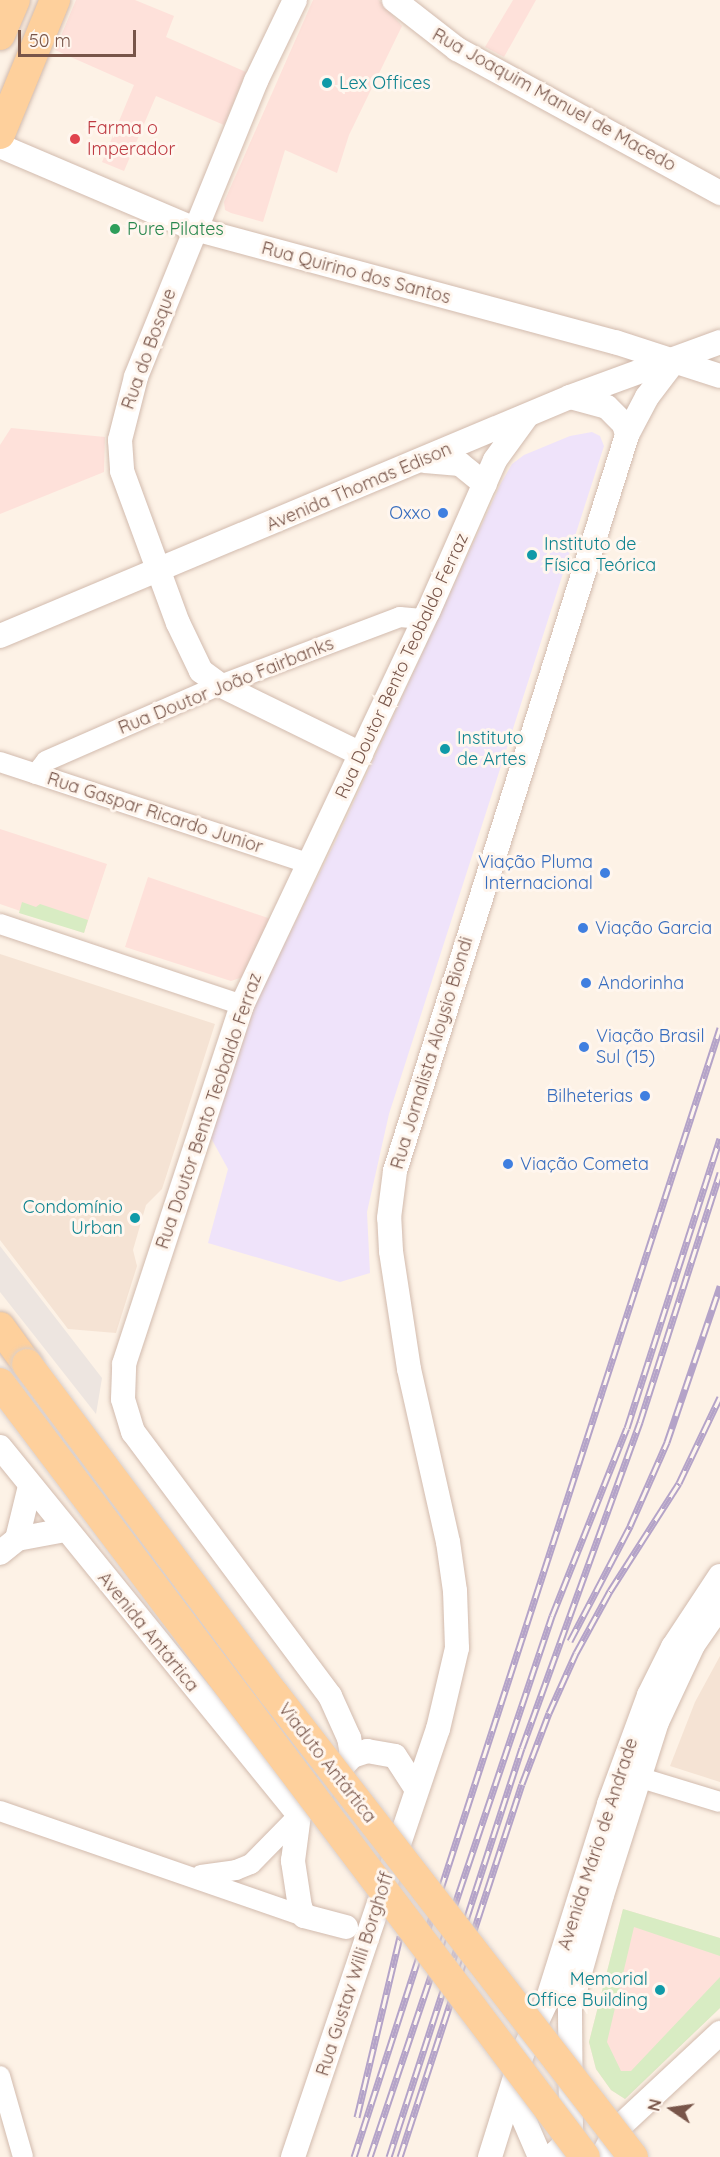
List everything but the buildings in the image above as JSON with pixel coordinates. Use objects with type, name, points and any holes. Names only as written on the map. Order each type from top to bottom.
[{"type":"main road","points":[[0,35],[15,0]]},
{"type":"main road","points":[[0,134],[55,0]]},
{"type":"main road","name":"Viaduto Antártica","points":[[0,1328],[274,1694],[633,2157]]},
{"type":"main road","name":"Viaduto Antártica","points":[[0,1383],[585,2157]]},
{"type":"street","name":"Rua do Bosque","points":[[295,0],[256,81],[136,377],[120,440],[124,479],[159,572],[201,670],[220,685],[361,754]]},
{"type":"street","name":"Rua Joaquim Manuel de Macedo","points":[[394,0],[457,49],[720,193]]},
{"type":"street","name":"Rua Quirino dos Santos","points":[[0,146],[195,229],[676,359],[720,376]]},
{"type":"street","name":"Avenida Thomas Edison","points":[[0,636],[159,572],[570,397],[720,342]]},
{"type":"street","name":"Rua Jornalista Aloysio Biondi","points":[[417,1790],[438,1729],[458,1648],[455,1591],[448,1542],[409,1369],[392,1251],[389,1218],[395,1171],[627,435],[647,398],[676,359]]},
{"type":"street","points":[[570,397],[607,407],[624,424],[627,435]]},
{"type":"street","name":"Rua Doutor Bento Teobaldo Ferraz","points":[[351,1756],[349,1738],[330,1696],[133,1432],[123,1399],[124,1364],[242,1005],[425,619],[500,450],[527,416]]},
{"type":"street","points":[[419,461],[460,464],[484,484]]},
{"type":"street","name":"Rua Doutor João Fairbanks","points":[[36,774],[46,761],[220,685],[400,617],[425,619]]},
{"type":"street","name":"Rua Gaspar Ricardo Junior","points":[[0,762],[310,864]]},
{"type":"street","points":[[0,924],[242,1005]]},
{"type":"street","name":"Avenida Antártica","points":[[0,1447],[65,1530],[299,1815]]},
{"type":"street","points":[[9,1546],[30,1486]]},
{"type":"street","points":[[9,1546],[65,1530]]},
{"type":"street","name":"Avenida Mário de Andrade","points":[[551,2157],[562,2147],[571,2128],[570,2008],[649,1695],[673,1647],[720,1576]]},
{"type":"street","name":"Avenida Mário de Andrade","points":[[490,2157],[523,2052],[548,1998],[629,1774],[676,1678],[720,1606]]},
{"type":"street","points":[[195,1876],[236,1870],[250,1864],[299,1815],[351,1756],[367,1751],[395,1756],[417,1790]]},
{"type":"street","points":[[629,1774],[720,1802]]},
{"type":"street","name":"Rua Gustav Willi Borghoff","points":[[293,2157],[417,1790]]},
{"type":"street","points":[[0,1811],[195,1876],[304,1916],[346,1927]]},
{"type":"street","points":[[299,1815],[293,1860],[297,1899],[304,1916]]},
{"type":"street","points":[[355,1977],[346,1927],[390,1868]]},
{"type":"street","points":[[540,2157],[522,2115],[529,2063],[548,1998]]},
{"type":"street","points":[[602,2157],[617,2129],[720,2033]]},
{"type":"street","points":[[570,2059],[617,2129],[639,2157]]},
{"type":"street","points":[[0,2076],[23,2157]]},
{"type":"shaded area","points":[[76,0],[135,0],[174,16],[166,37],[246,72],[224,125],[156,96],[124,171],[102,162],[134,85],[55,50]]},
{"type":"shaded area","points":[[313,0],[379,0],[402,26],[349,135],[337,173],[285,150],[263,222],[231,213],[225,210],[224,202]]},
{"type":"shaded area","points":[[513,0],[536,0],[504,57],[485,47]]},
{"type":"shaded area","points":[[11,428],[105,437],[104,472],[0,514],[0,445]]},
{"type":"shaded area","points":[[592,432],[600,436],[604,446],[389,1114],[367,1212],[370,1273],[340,1282],[208,1243],[228,1169],[211,1138],[257,1000],[338,836],[501,483],[512,464],[524,455],[570,436]]},
{"type":"shaded area","points":[[0,829],[107,864],[84,933],[0,904]]},
{"type":"shaded area","points":[[148,877],[271,919],[243,977],[231,981],[125,947]]},
{"type":"shaded area","points":[[0,954],[215,1024],[162,1189],[146,1205],[133,1250],[137,1266],[116,1333],[68,1329],[0,1240]]},
{"type":"shaded area","points":[[0,1246],[102,1378],[96,1414],[0,1292]]},
{"type":"shaded area","points":[[720,1656],[720,1782],[670,1766],[695,1702]]},
{"type":"shaded area","points":[[623,1909],[720,1938],[720,2008],[625,2099],[611,2090],[596,2069],[589,2042]]},
{"type":"green space","points":[[22,902],[36,907],[40,904],[88,920],[84,933],[19,913]]},
{"type":"green space","points":[[623,1909],[720,1938],[720,1956],[634,1927],[607,2042],[621,2071],[631,2071],[720,1977],[720,2008],[625,2099],[611,2090],[596,2069],[589,2042]]},
{"type":"railway","points":[[354,2157],[720,1028]]},
{"type":"railway","points":[[370,2157],[552,1616],[627,1428],[720,1139]]},
{"type":"railway","points":[[389,2157],[522,1748],[640,1422],[720,1173]]},
{"type":"railway","points":[[570,1641],[630,1526],[667,1442],[720,1286]]},
{"type":"railway","points":[[400,2157],[522,1784],[549,1713],[576,1653],[610,1591],[679,1483],[720,1397]]},
{"type":"railway","points":[[357,2117],[400,1936]]},
{"type":"place","name":"Lex Offices","points":[[327,83]]},
{"type":"place","name":"Farma o Imperador","points":[[75,139]]},
{"type":"place","name":"Pure Pilates","points":[[115,229]]},
{"type":"place","name":"Oxxo","points":[[443,513]]},
{"type":"place","name":"Instituto de Física Teórica","points":[[532,555]]},
{"type":"place","name":"Instituto de Artes","points":[[445,749]]},
{"type":"place","name":"Viação Pluma Internacional","points":[[605,873]]},
{"type":"place","name":"Viação Garcia","points":[[583,928]]},
{"type":"place","name":"Andorinha","points":[[586,983]]},
{"type":"place","name":"Viação Brasil Sul (15)","points":[[584,1047]]},
{"type":"place","name":"Bilheterias","points":[[645,1096]]},
{"type":"place","name":"Viação Cometa","points":[[508,1164]]},
{"type":"place","name":"Condomínio Urban","points":[[135,1218]]},
{"type":"place","name":"Memorial Office Building","points":[[660,1990]]}]
